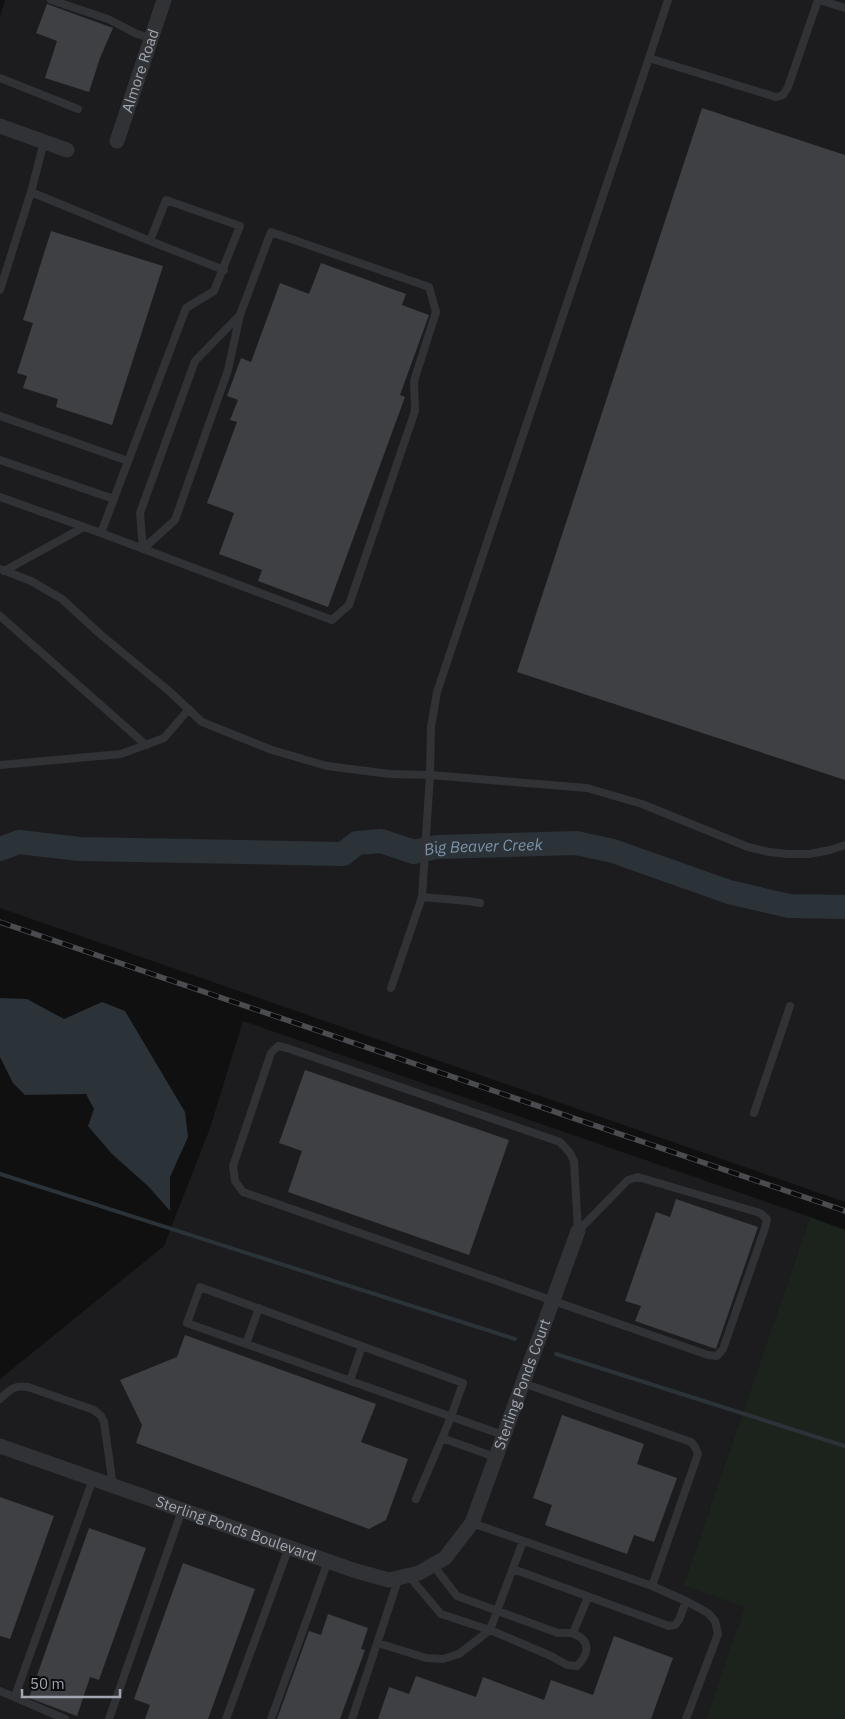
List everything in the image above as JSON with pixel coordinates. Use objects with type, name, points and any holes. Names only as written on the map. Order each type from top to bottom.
[{"type":"street","name":"Almore Road","points":[[117,141],[164,0]]},
{"type":"street","points":[[0,126],[67,150]]},
{"type":"street","name":"Sterling Ponds Court","points":[[462,1536],[472,1523],[578,1232]]},
{"type":"street","name":"Sterling Ponds Boulevard","points":[[0,1446],[328,1561],[389,1580],[419,1573],[433,1565],[444,1558],[462,1536]]},
{"type":"lane","points":[[51,0],[108,19],[137,34],[151,38]]},
{"type":"lane","points":[[391,988],[422,897],[430,775],[431,727],[437,692],[668,0]]},
{"type":"lane","points":[[649,58],[776,98],[783,95],[788,87],[818,0],[845,8]]},
{"type":"lane","points":[[0,78],[78,109]]},
{"type":"lane","points":[[0,290],[31,192],[44,142]]},
{"type":"lane","points":[[31,192],[224,270]]},
{"type":"lane","points":[[101,533],[186,308],[214,291],[240,226],[166,200],[150,241]]},
{"type":"lane","points":[[0,497],[332,620],[349,604],[415,411],[414,381],[436,312],[429,287],[271,232],[240,315],[228,370],[175,520],[143,549]]},
{"type":"lane","points":[[143,549],[140,513],[195,361],[240,315]]},
{"type":"lane","points":[[0,416],[128,461]]},
{"type":"lane","points":[[0,460],[114,499]]},
{"type":"lane","points":[[2,570],[84,527]]},
{"type":"lane","points":[[2,570],[31,581],[62,599],[100,634],[170,691],[202,722],[272,750],[327,766],[390,774],[430,775],[565,785],[604,792],[642,804],[748,847],[769,852],[809,854],[845,845]]},
{"type":"lane","points":[[0,616],[146,745]]},
{"type":"lane","points":[[0,764],[121,754],[164,738],[189,709]]},
{"type":"lane","points":[[422,897],[480,903]]},
{"type":"lane","points":[[754,1113],[790,1006]]},
{"type":"lane","points":[[278,1046],[288,1048],[560,1142],[570,1153],[574,1161],[578,1232],[628,1180],[638,1177],[760,1213],[767,1219],[723,1349],[717,1356],[708,1355],[243,1192],[235,1181],[233,1166],[271,1053],[278,1046]]},
{"type":"lane","points":[[416,1499],[451,1417],[463,1383],[200,1287],[187,1323],[451,1417],[503,1435]]},
{"type":"lane","points":[[246,1344],[259,1308]]},
{"type":"lane","points":[[350,1381],[362,1346]]},
{"type":"lane","points":[[523,1383],[691,1442],[696,1447],[698,1454],[652,1586]]},
{"type":"lane","points":[[0,1399],[9,1390],[18,1386],[28,1387],[94,1410],[101,1416],[104,1422],[113,1486]]},
{"type":"lane","points":[[442,1438],[496,1457]]},
{"type":"lane","points":[[15,1696],[93,1479]]},
{"type":"lane","points":[[109,1719],[182,1510]]},
{"type":"lane","points":[[472,1523],[652,1586],[708,1613],[716,1621],[718,1634],[686,1719]]},
{"type":"lane","points":[[378,1643],[426,1658],[443,1659],[459,1654],[490,1630],[523,1541]]},
{"type":"lane","points":[[226,1719],[289,1547]]},
{"type":"lane","points":[[271,1719],[328,1561]]},
{"type":"lane","points":[[352,1719],[378,1643],[404,1576],[441,1614],[490,1630],[551,1656],[567,1665],[577,1666],[585,1659],[587,1648],[582,1639],[573,1633],[558,1633],[457,1596],[433,1565]]},
{"type":"lane","points":[[513,1569],[669,1626],[675,1625],[679,1620],[686,1601]]},
{"type":"lane","points":[[573,1633],[588,1597]]},
{"type":"lane","points":[[0,1690],[65,1719]]},
{"type":"shaded area","points":[[5,0],[845,0],[845,1202],[0,908],[0,17]]},
{"type":"shaded area","points":[[0,998],[27,999],[64,1019],[102,1002],[125,1011],[185,1112],[188,1137],[170,1177],[170,1211],[149,1187],[112,1154],[88,1126],[94,1109],[86,1094],[25,1095],[13,1083],[0,1057]]},
{"type":"shaded area","points":[[243,1021],[810,1217],[683,1586],[746,1607],[706,1719],[0,1719],[0,1379],[164,1246],[210,1128]]},
{"type":"shaded area","points":[[810,1217],[845,1230],[845,1719],[706,1719],[745,1607],[683,1586]]},
{"type":"building","points":[[47,4],[113,28],[100,58],[89,92],[45,78],[57,41],[36,33]]},
{"type":"building","points":[[702,108],[845,155],[845,780],[517,672]]},
{"type":"building","points":[[51,231],[163,266],[112,425],[56,407],[58,399],[23,388],[27,376],[17,373],[33,323],[23,320]]},
{"type":"building","points":[[321,263],[406,294],[402,305],[429,315],[400,395],[405,397],[328,607],[258,581],[262,570],[219,554],[234,513],[207,503],[237,422],[230,420],[238,400],[227,396],[241,358],[251,362],[280,283],[309,294]]},
{"type":"building","points":[[305,1070],[509,1140],[469,1255],[288,1192],[302,1151],[279,1143]]},
{"type":"building","points":[[676,1199],[758,1227],[716,1349],[635,1321],[641,1306],[625,1301],[656,1212],[670,1217]]},
{"type":"building","points":[[185,1335],[376,1404],[361,1442],[408,1459],[386,1520],[369,1529],[136,1443],[142,1425],[120,1380],[177,1357]]},
{"type":"building","points":[[562,1415],[644,1444],[637,1464],[677,1478],[654,1542],[634,1535],[627,1554],[545,1525],[552,1505],[533,1498]]},
{"type":"building","points":[[0,1497],[54,1516],[10,1639],[0,1636]]},
{"type":"building","points":[[89,1528],[146,1548],[99,1680],[90,1677],[77,1716],[29,1698]]},
{"type":"building","points":[[183,1563],[255,1589],[208,1719],[145,1719],[150,1705],[134,1699]]},
{"type":"building","points":[[328,1614],[368,1628],[361,1649],[365,1650],[340,1719],[277,1719],[309,1631],[321,1635]]},
{"type":"building","points":[[614,1636],[673,1658],[651,1719],[378,1719],[389,1687],[409,1694],[416,1676],[476,1697],[483,1677],[544,1700],[551,1680],[593,1695]]},
{"type":"waterway","name":"Big Beaver Creek","points":[[0,849],[19,842],[80,849],[343,854],[357,843],[381,841],[414,852],[437,847],[576,843],[613,851],[729,892],[789,906],[845,907]]},
{"type":"waterway","points":[[0,1174],[515,1339]]},
{"type":"waterway","points":[[556,1354],[845,1446]]},
{"type":"railway","points":[[0,922],[845,1211]]}]
